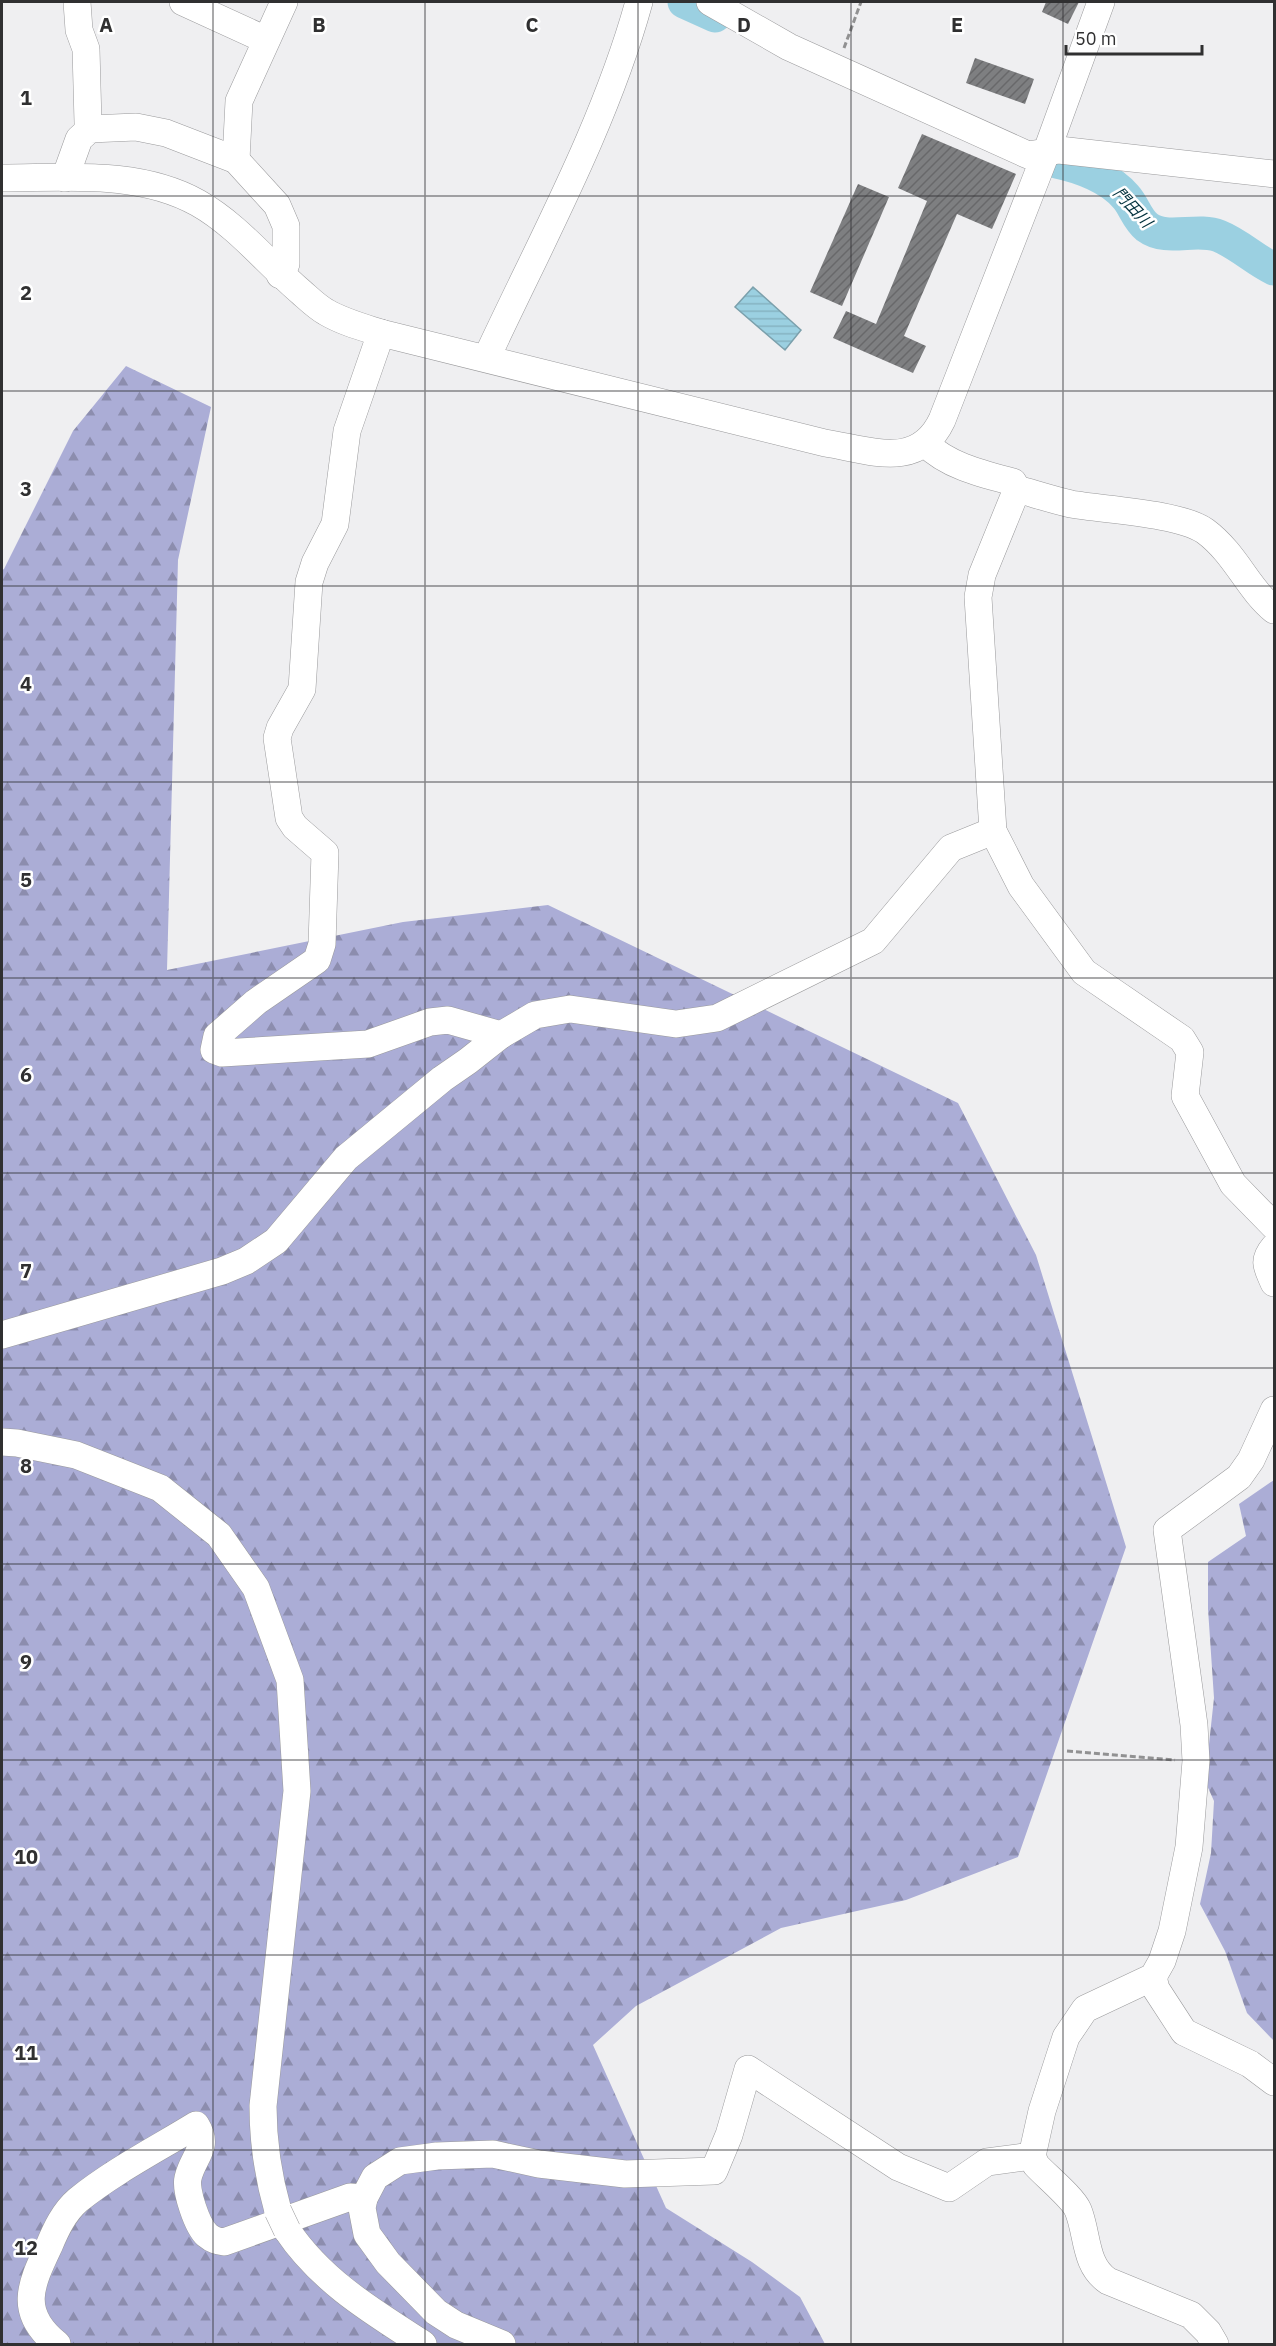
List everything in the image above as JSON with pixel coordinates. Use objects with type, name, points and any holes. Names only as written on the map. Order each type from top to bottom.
[{"type":"street","points":[[77,2],[79,30],[86,49],[90,129]]},
{"type":"street","points":[[183,2],[266,40]]},
{"type":"street","points":[[236,160],[239,101],[284,2]]},
{"type":"street","points":[[487,357],[574,173],[625,53],[639,2]]},
{"type":"street","points":[[710,2],[789,47],[1028,155],[1059,150],[1275,174]]},
{"type":"street","points":[[2,178],[109,178],[158,186],[198,203],[229,226],[280,275],[324,311],[344,321],[381,333],[487,357],[825,443],[892,454],[914,450],[926,444],[935,435],[942,420],[1046,153],[1101,2]]},
{"type":"street","points":[[64,178],[79,139],[90,129],[136,127],[166,133],[236,160],[278,205],[286,226],[286,264],[280,275]]},
{"type":"street","points":[[381,333],[347,431],[335,524],[315,563],[309,582],[302,689],[280,728],[277,738],[289,818],[295,827],[325,853],[322,944],[317,960],[256,1002],[217,1036],[214,1050],[222,1053],[368,1044],[430,1022],[448,1020],[501,1035]]},
{"type":"street","points":[[926,444],[937,455],[948,461],[1013,482],[1017,489],[1069,503],[1190,523],[1219,543],[1238,564],[1266,603],[1275,610]]},
{"type":"street","points":[[1017,489],[982,575],[978,597],[993,831],[1021,886],[1084,972],[1182,1039],[1190,1052],[1185,1096],[1233,1184],[1275,1226]]},
{"type":"street","points":[[2,1335],[222,1271],[246,1261],[276,1241],[346,1158],[442,1079],[501,1035],[535,1015],[570,1009],[676,1024],[717,1018],[873,940],[951,848],[993,831]]},
{"type":"street","points":[[1275,1247],[1268,1255],[1267,1267],[1275,1282]]},
{"type":"street","points":[[1215,2344],[1208,2332],[1191,2315],[1108,2281],[1097,2274],[1088,2251],[1077,2208],[1036,2165],[1032,2156],[1042,2111],[1066,2037],[1085,2009],[1153,1977],[1162,1961],[1172,1931],[1189,1846],[1196,1761],[1194,1725],[1167,1530],[1239,1477],[1251,1460],[1275,1410]]},
{"type":"street","points":[[2,1442],[76,1455],[160,1488],[219,1536],[256,1587],[290,1680],[297,1791],[263,2106],[264,2143],[271,2186],[283,2220],[301,2252],[338,2287],[364,2307],[423,2344]]},
{"type":"street","points":[[1153,1977],[1156,1989],[1184,2032],[1250,2064],[1275,2082]]},
{"type":"street","points":[[502,2344],[456,2325],[436,2312],[388,2263],[367,2234],[362,2208],[364,2198],[375,2177],[400,2161],[437,2156],[493,2154],[539,2164],[625,2174],[714,2171],[729,2135],[747,2069],[898,2167],[949,2188],[987,2162],[1032,2156]]},
{"type":"street","points":[[57,2344],[38,2322],[30,2300],[32,2282],[61,2219],[77,2201],[92,2190],[196,2125],[202,2134],[202,2144],[187,2180],[192,2207],[204,2233],[214,2241],[224,2242],[350,2197],[364,2198]]},
{"type":"path","points":[[836,69],[861,2]]},
{"type":"path","points":[[1067,1751],[1196,1761]]},
{"type":"green space","points":[[126,366],[211,407],[178,560],[167,970],[403,922],[548,905],[958,1103],[1036,1255],[1126,1547],[1018,1857],[906,1900],[781,1928],[636,2006],[593,2045],[666,2208],[752,2262],[800,2297],[825,2344],[2,2344],[2,570],[73,431]]},
{"type":"green space","points":[[1274,1480],[1274,2041],[1247,2013],[1225,1951],[1200,1904],[1211,1853],[1214,1801],[1205,1781],[1214,1698],[1208,1609],[1208,1562],[1246,1536],[1239,1504]]},
{"type":"shaded area","points":[[753,287],[801,330],[785,350],[735,307]]},
{"type":"building","points":[[1046,2],[1079,2],[1068,24],[1042,12]]},
{"type":"building","points":[[975,58],[1034,79],[1025,104],[966,83]]},
{"type":"building","points":[[922,134],[1016,174],[992,229],[957,214],[904,336],[926,346],[913,373],[833,338],[846,311],[876,324],[927,201],[898,188]]},
{"type":"building","points":[[858,184],[889,197],[842,306],[810,292]]},
{"type":"waterway","name":"門田川","points":[[684,2],[715,16]]},
{"type":"waterway","name":"門田川","points":[[1057,162],[1085,170],[1112,184],[1126,197],[1144,224],[1155,231],[1219,236],[1274,269]]}]
